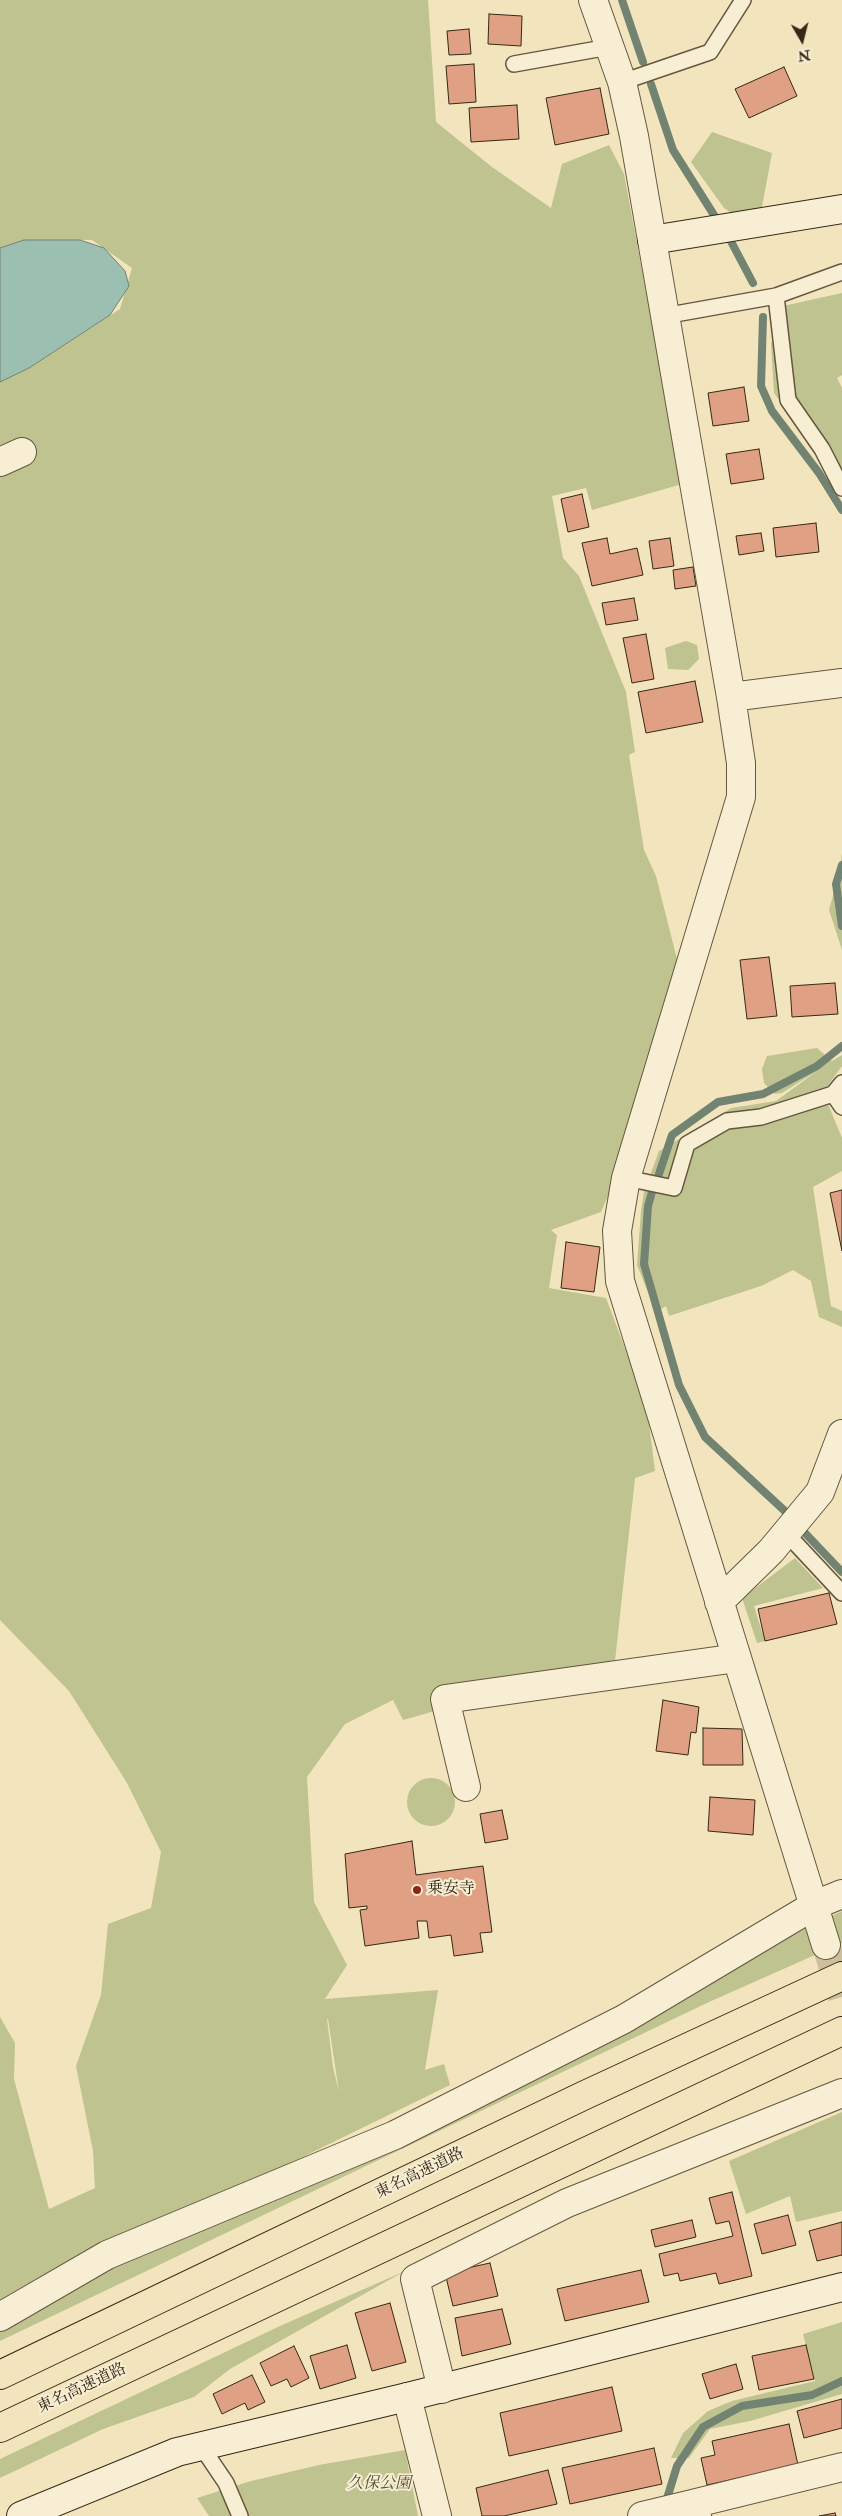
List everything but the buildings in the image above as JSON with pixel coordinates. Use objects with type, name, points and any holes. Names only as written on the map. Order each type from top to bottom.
[{"type":"highway","name":"東名高速道路","points":[[0,2375],[585,2095],[842,1976]]},
{"type":"highway","name":"東名高速道路","points":[[0,2428],[842,2031]]},
{"type":"street","points":[[593,0],[622,82],[652,240],[732,698],[741,763],[740,797],[626,1178],[617,1231],[620,1282],[826,1945]]},
{"type":"street","points":[[652,240],[842,209]]},
{"type":"street","points":[[732,698],[842,683]]},
{"type":"street","points":[[719,1602],[771,1552],[820,1492],[842,1434]]},
{"type":"street","points":[[466,1787],[445,1699],[737,1658]]},
{"type":"street","points":[[0,2316],[107,2254],[395,2135],[624,2019],[815,1905],[842,1894]]},
{"type":"street","points":[[442,2389],[415,2278],[567,2203],[842,2093]]},
{"type":"street","points":[[21,2516],[177,2452],[442,2389],[842,2287]]},
{"type":"street","points":[[407,2397],[437,2516]]},
{"type":"street","points":[[643,2516],[697,2510],[842,2467]]},
{"type":"lane","points":[[622,82],[710,52],[743,0]]},
{"type":"lane","points":[[514,64],[609,47]]},
{"type":"lane","points":[[664,316],[776,296],[842,272]]},
{"type":"lane","points":[[776,296],[788,400],[822,449],[842,488]]},
{"type":"lane","points":[[626,1178],[674,1188],[687,1144],[727,1122],[761,1117],[838,1088],[842,1107]]},
{"type":"lane","points":[[786,1533],[842,1592]]},
{"type":"lane","points":[[201,2446],[226,2483],[240,2516]]},
{"type":"green space","points":[[0,0],[428,0],[436,122],[492,167],[551,208],[562,164],[609,145],[624,174],[682,484],[592,510],[586,488],[552,496],[563,558],[579,576],[626,692],[635,752],[629,755],[644,850],[656,876],[684,987],[649,1102],[601,1212],[551,1230],[557,1235],[549,1288],[606,1298],[647,1407],[655,1471],[635,1478],[615,1661],[445,1699],[435,1711],[403,1720],[393,1700],[345,1724],[307,1777],[314,1902],[347,1965],[325,1999],[438,1990],[425,2070],[444,2064],[450,2085],[278,2169],[0,2311],[0,2017],[15,2043],[14,2079],[49,2209],[95,2188],[93,2151],[76,2066],[101,1995],[108,1924],[151,1908],[161,1852],[127,1783],[69,1691],[0,1620],[0,379],[29,368],[120,309],[132,268],[92,240],[24,240],[0,248]],"holes":[[[328,2019],[339,2092],[333,2067]]]},
{"type":"green space","points":[[712,132],[772,153],[762,207],[741,219],[724,208],[691,162]]},
{"type":"green space","points":[[842,293],[842,375],[837,378],[842,388],[842,490],[812,444],[774,393],[771,344],[783,306]]},
{"type":"green space","points":[[686,641],[697,645],[699,659],[688,670],[668,669],[665,648]]},
{"type":"green space","points":[[842,853],[842,950],[829,910],[840,870]]},
{"type":"green space","points":[[817,1048],[832,1061],[842,1055],[842,1066],[823,1092],[842,1138],[842,1171],[813,1187],[831,1306],[842,1311],[842,1327],[819,1317],[811,1281],[793,1270],[761,1286],[669,1316],[666,1306],[656,1312],[637,1265],[644,1192],[659,1151],[731,1108],[776,1101],[817,1071],[782,1093],[775,1094],[764,1083],[762,1069],[767,1056]]},
{"type":"green space","points":[[795,1558],[823,1588],[754,1606],[765,1641],[757,1643],[742,1598]]},
{"type":"green space","points":[[431,1778],[440,1780],[448,1785],[453,1793],[455,1802],[453,1811],[448,1819],[440,1824],[431,1826],[422,1824],[414,1819],[409,1811],[407,1802],[409,1793],[414,1785],[422,1780]]},
{"type":"green space","points":[[842,1911],[842,1943],[709,2002],[0,2341],[0,2326],[141,2249]]},
{"type":"green space","points":[[842,2112],[842,2211],[796,2222],[790,2196],[746,2214],[729,2161]]},
{"type":"green space","points":[[405,2271],[230,2369],[194,2397],[103,2429],[0,2478],[0,2459],[280,2326]]},
{"type":"green space","points":[[842,2322],[842,2394],[750,2421],[710,2429],[689,2458],[671,2458],[683,2433],[708,2411],[732,2401],[815,2381],[803,2334]]},
{"type":"green space","name":"久保公園","points":[[405,2450],[418,2516],[209,2516],[197,2498],[251,2481],[319,2465]]},
{"type":"shaded area","points":[[24,240],[80,240],[104,248],[125,271],[129,286],[110,315],[29,368],[0,382],[0,248]]},
{"type":"waterway","points":[[622,0],[643,62]]},
{"type":"waterway","points":[[651,84],[673,150],[719,223]]},
{"type":"waterway","points":[[726,232],[753,283]]},
{"type":"waterway","points":[[763,317],[761,386],[772,411],[819,473],[842,510]]},
{"type":"waterway","points":[[842,865],[836,884],[842,926]]},
{"type":"waterway","points":[[658,1177],[672,1135],[718,1102],[763,1094],[817,1066],[842,1046]]},
{"type":"waterway","points":[[652,1192],[648,1206],[644,1264],[679,1385],[705,1437],[787,1513]]},
{"type":"waterway","points":[[804,1532],[842,1572]]},
{"type":"waterway","points":[[665,2505],[677,2466],[703,2427],[742,2406],[812,2395],[842,2381]]},
{"type":"tunnel","points":[[826,1945],[842,1997]]},
{"type":"place","name":"乗安寺","points":[[417,1890]]}]
